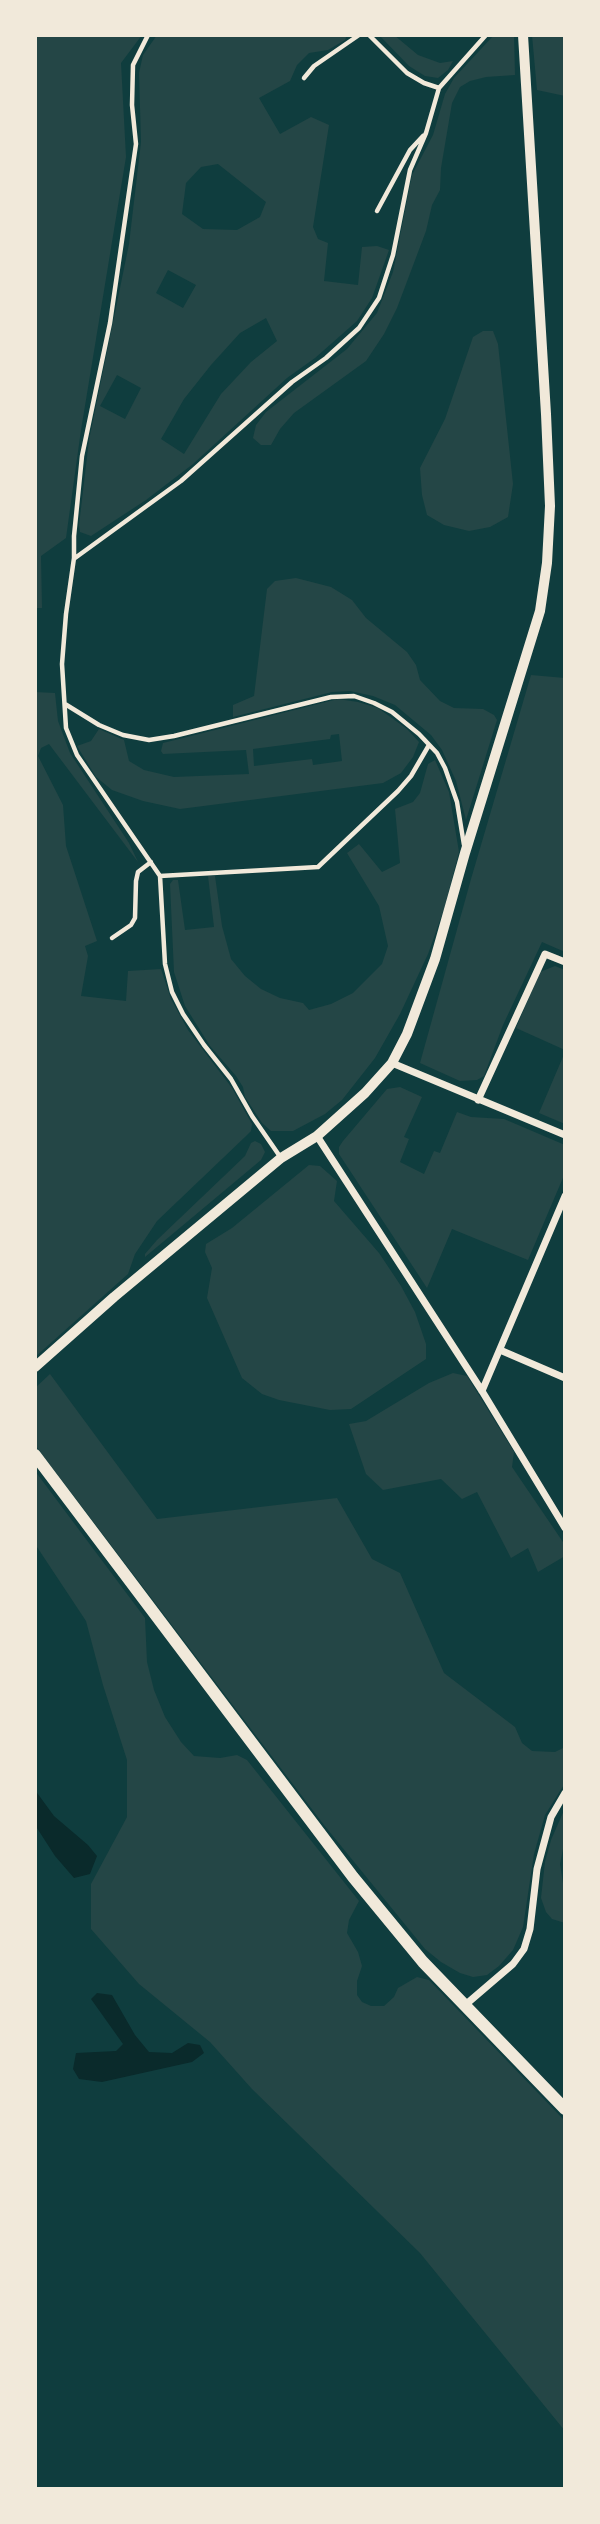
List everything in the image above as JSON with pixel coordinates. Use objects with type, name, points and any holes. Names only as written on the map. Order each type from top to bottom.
[{"type":"main road","points":[[35,1455],[353,1877],[464,2006],[565,2109]]},
{"type":"street","points":[[35,1367],[114,1297],[281,1158],[317,1136],[365,1093],[392,1063],[407,1034],[435,960],[540,611],[547,563],[550,506],[547,440],[523,35]]},
{"type":"street","points":[[478,1101],[545,954],[565,962]]},
{"type":"street","points":[[392,1063],[565,1135]]},
{"type":"street","points":[[317,1136],[482,1391],[565,1528]]},
{"type":"street","points":[[482,1391],[565,1196]]},
{"type":"street","points":[[500,1350],[565,1378]]},
{"type":"street","points":[[464,2006],[513,1964],[524,1949],[530,1929],[537,1869],[551,1817],[565,1793]]},
{"type":"lane","points":[[148,35],[133,65],[132,105],[136,144],[110,323],[82,456],[64,639],[66,728],[77,755],[160,876],[165,964],[172,992],[183,1014],[231,1079],[281,1158]]},
{"type":"lane","points":[[304,78],[314,66],[359,35]]},
{"type":"lane","points":[[369,35],[407,73],[439,88]]},
{"type":"lane","points":[[74,558],[181,481],[292,382],[326,358],[359,328],[379,298],[393,255],[410,170],[426,133],[439,88],[486,35]]},
{"type":"lane","points":[[377,211],[410,150],[426,133]]},
{"type":"lane","points":[[64,704],[99,725],[123,735],[149,740],[331,696],[354,696],[392,712],[429,745],[445,768],[457,802],[465,853]]},
{"type":"lane","points":[[160,876],[318,867],[398,791],[411,776],[429,745]]},
{"type":"lane","points":[[112,938],[131,925],[135,918],[138,872],[151,862]]},
{"type":"shaded area","points":[[35,35],[142,35],[121,63],[126,157],[66,538],[41,556],[42,608],[35,608]]},
{"type":"shaded area","points":[[157,35],[347,35],[345,40],[328,50],[309,53],[297,65],[290,81],[259,98],[280,134],[311,117],[329,125],[313,227],[318,239],[328,243],[324,281],[358,285],[362,247],[377,246],[389,250],[372,298],[357,321],[315,358],[287,378],[193,464],[146,500],[91,536],[80,532],[79,525],[89,440],[129,244],[141,142],[139,73],[143,55]],"holes":[[[218,164],[266,202],[260,217],[237,230],[203,229],[182,214],[186,183],[201,167]],[[168,270],[196,285],[183,308],[156,293]],[[266,318],[277,341],[251,362],[221,394],[184,454],[161,439],[184,399],[240,333]],[[117,375],[141,388],[125,419],[100,406]]]},
{"type":"shaded area","points":[[379,35],[394,35],[418,55],[440,63],[453,61],[448,70],[438,78],[425,76],[409,66]]},
{"type":"shaded area","points":[[494,35],[514,35],[515,75],[486,77],[460,87],[452,103],[440,190],[432,205],[426,231],[397,308],[384,334],[366,361],[294,413],[271,445],[261,445],[253,438],[256,425],[266,412],[347,349],[377,313],[393,272],[412,175],[433,135],[445,94],[454,78]]},
{"type":"shaded area","points":[[532,35],[565,35],[565,96],[537,90]]},
{"type":"shaded area","points":[[483,331],[493,331],[498,344],[513,484],[508,517],[490,527],[469,531],[444,525],[427,515],[420,468],[445,419],[473,337]]},
{"type":"shaded area","points":[[296,578],[331,587],[352,600],[366,618],[407,652],[416,665],[420,680],[440,701],[454,708],[483,709],[494,715],[497,720],[466,820],[456,781],[442,750],[431,735],[395,705],[350,691],[332,692],[233,717],[233,705],[254,696],[267,589],[275,581]]},
{"type":"shaded area","points":[[531,675],[565,678],[565,952],[542,942],[503,1025],[484,1076],[477,1080],[460,1081],[420,1063]]},
{"type":"shaded area","points":[[35,692],[55,693],[58,721],[70,753],[129,843],[138,862],[49,744],[41,748],[38,756],[63,805],[66,846],[97,941],[85,946],[88,956],[81,996],[126,1001],[128,971],[161,969],[171,999],[188,1030],[232,1088],[252,1124],[251,1131],[157,1221],[135,1254],[128,1274],[35,1357]]},
{"type":"shaded area","points":[[338,699],[378,708],[407,729],[419,742],[413,757],[401,773],[383,783],[180,809],[143,801],[112,790],[96,777],[77,746],[91,741],[99,729],[124,740],[129,761],[144,770],[174,777],[249,774],[246,750],[163,754],[163,743]],"holes":[[[339,734],[342,761],[313,765],[312,759],[254,766],[253,749],[330,739],[331,735]]]},
{"type":"shaded area","points":[[435,760],[449,792],[459,852],[444,909],[428,954],[400,1014],[375,1058],[342,1100],[325,1114],[293,1131],[271,1131],[262,1123],[245,1097],[243,1087],[236,1076],[210,1046],[185,1006],[174,972],[170,884],[173,880],[178,880],[185,930],[214,927],[208,876],[215,876],[222,926],[231,959],[245,976],[261,989],[280,998],[303,1003],[309,1010],[331,1004],[353,993],[382,964],[388,946],[379,906],[347,853],[359,844],[382,872],[400,863],[395,809],[413,802],[420,793],[428,764]]},
{"type":"shaded area","points":[[555,966],[565,970],[565,1050],[516,1028],[540,972]]},
{"type":"shaded area","points":[[565,1052],[565,1124],[539,1113]]},
{"type":"shaded area","points":[[400,1087],[422,1097],[404,1137],[409,1139],[400,1162],[424,1174],[434,1151],[440,1153],[457,1112],[471,1117],[504,1119],[565,1145],[565,1173],[528,1260],[452,1229],[427,1288],[339,1154],[343,1141],[387,1089]]},
{"type":"shaded area","points":[[255,1141],[261,1144],[265,1152],[261,1160],[145,1257],[157,1240],[245,1156],[251,1143]]},
{"type":"shaded area","points":[[309,1165],[320,1166],[337,1181],[334,1201],[379,1253],[401,1286],[415,1312],[426,1344],[426,1359],[351,1409],[330,1410],[262,1394],[242,1378],[207,1298],[212,1268],[205,1252],[206,1244],[232,1228]]},
{"type":"shaded area","points":[[453,1373],[467,1376],[514,1452],[512,1467],[565,1545],[565,1556],[538,1572],[528,1548],[511,1558],[477,1492],[462,1499],[441,1479],[383,1490],[366,1474],[349,1424],[366,1421],[429,1383]]},
{"type":"shaded area","points":[[50,1374],[157,1519],[337,1498],[372,1559],[400,1573],[444,1673],[515,1727],[522,1743],[532,1751],[555,1752],[565,1747],[565,1783],[545,1815],[534,1854],[523,1927],[513,1950],[487,1975],[473,1977],[460,1973],[425,1949],[324,1825],[35,1445],[35,1388]]},
{"type":"shaded area","points":[[35,1471],[145,1618],[147,1662],[154,1690],[165,1717],[181,1742],[194,1756],[220,1758],[237,1755],[247,1760],[359,1901],[349,1920],[347,1933],[358,1952],[362,1966],[357,1981],[357,1995],[362,2002],[371,2006],[384,2006],[394,1997],[398,1988],[417,1977],[429,1980],[565,2121],[565,2431],[420,2253],[252,2089],[210,2042],[139,1984],[91,1929],[91,1884],[127,1817],[127,1760],[86,1621],[35,1544]]},
{"type":"shaded area","points":[[35,1790],[54,1816],[97,1856],[90,1874],[74,1878],[55,1856],[35,1825]]},
{"type":"shaded area","points":[[565,1808],[565,1839],[560,1864],[565,1896],[565,1923],[552,1919],[541,1898],[545,1862]]},
{"type":"shaded area","points":[[97,1993],[112,1995],[135,2035],[149,2052],[172,2053],[188,2043],[200,2045],[204,2053],[192,2062],[102,2082],[79,2079],[73,2069],[76,2053],[116,2051],[123,2044],[91,1999]]}]
